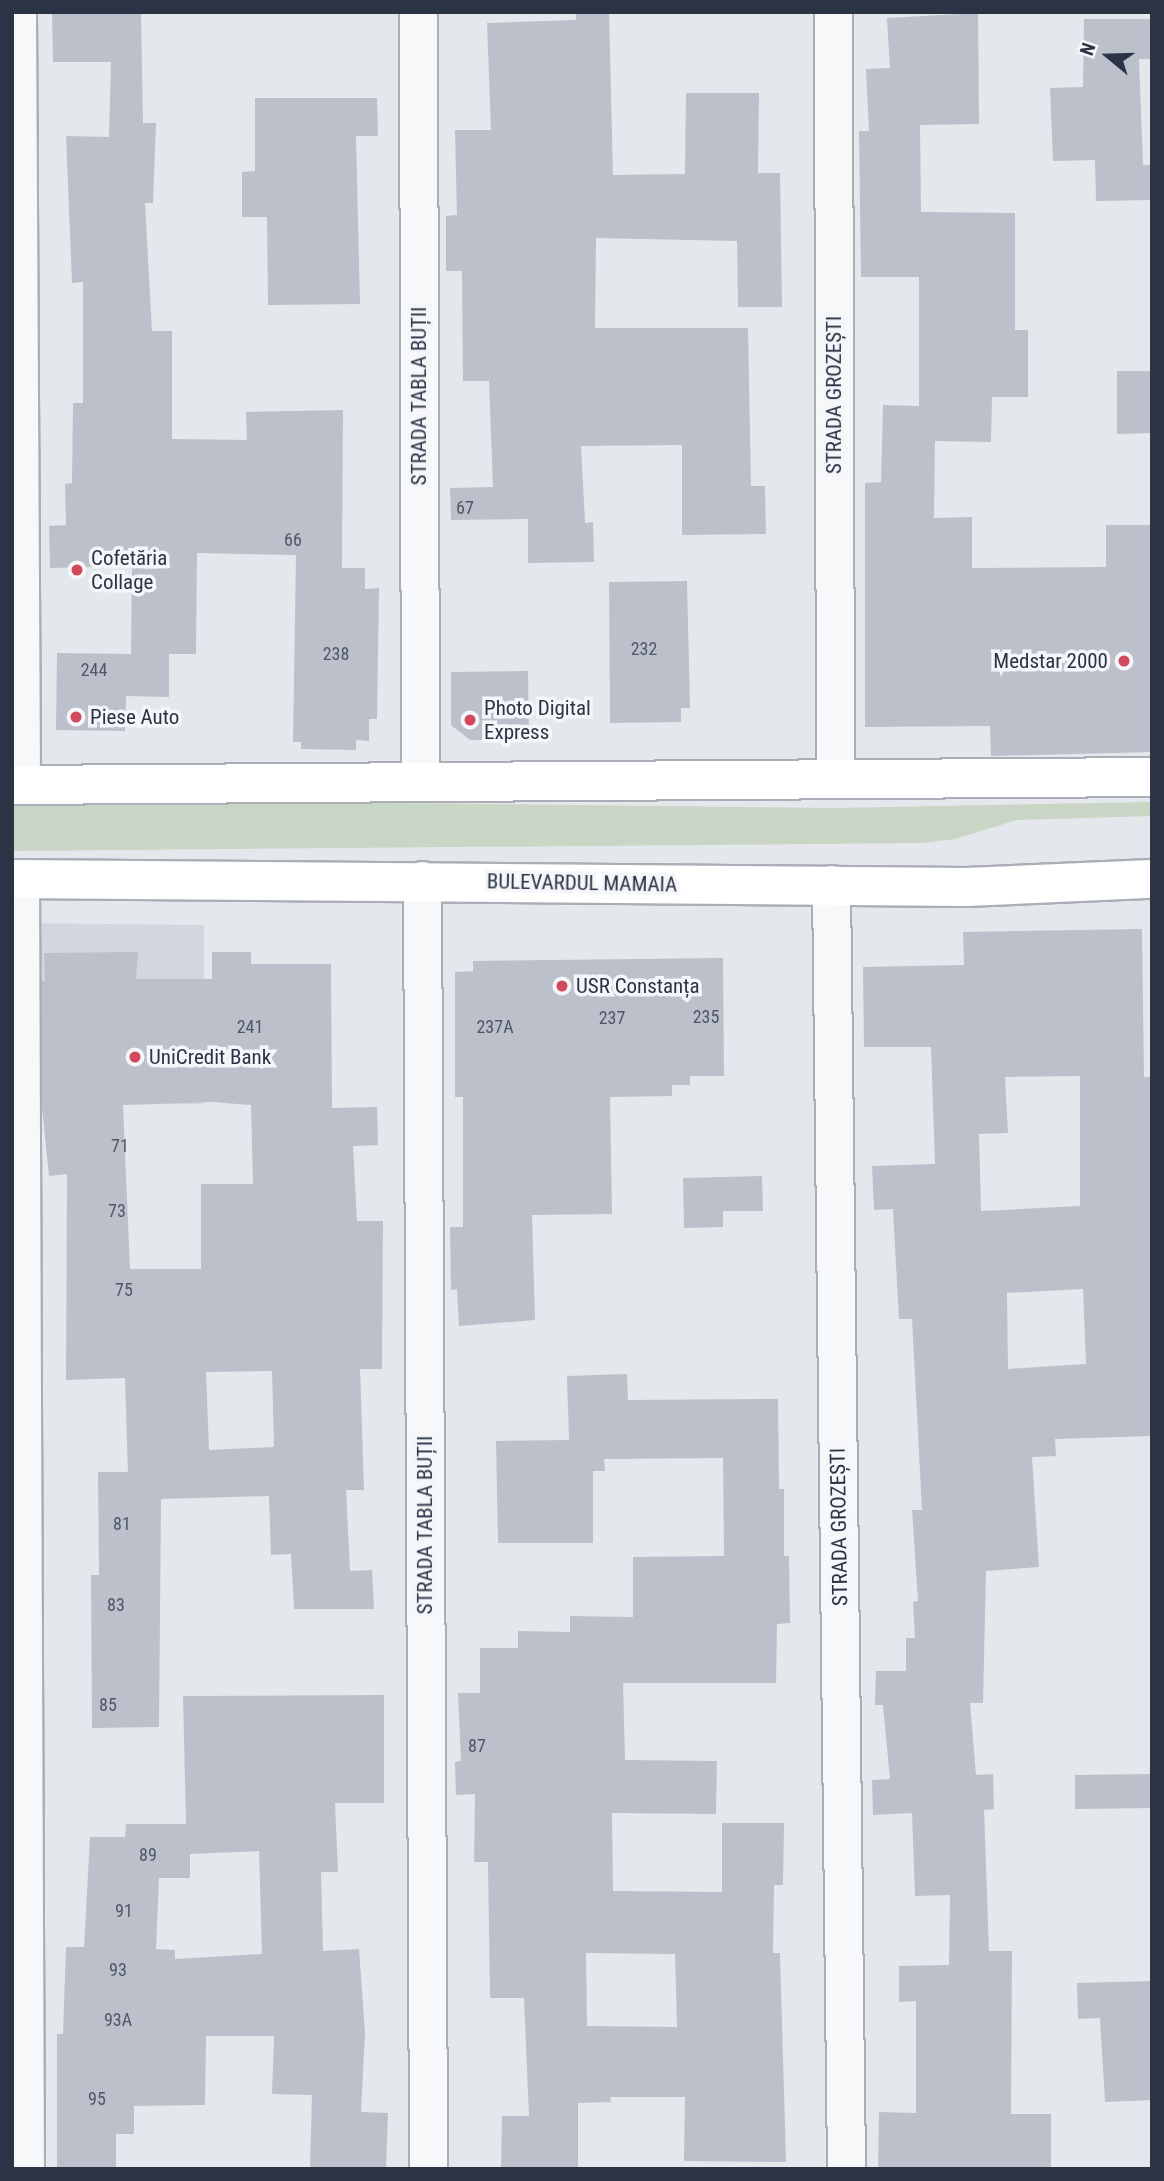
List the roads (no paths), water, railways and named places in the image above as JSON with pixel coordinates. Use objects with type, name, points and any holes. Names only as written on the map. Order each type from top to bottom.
[{"type":"main road","points":[[17,785],[1152,777]]},
{"type":"main road","points":[[966,887],[1007,874],[1087,860],[1152,859]]},
{"type":"main road","name":"BULEVARDUL MAMAIA","points":[[16,879],[422,880],[966,887],[1152,878]]},
{"type":"street","points":[[17,12],[17,785]]},
{"type":"street","name":"STRADA TABLA BUȚII","points":[[418,12],[420,781]]},
{"type":"street","name":"STRADA GROZEȘTI","points":[[833,12],[835,778]]},
{"type":"street","points":[[16,879],[25,2169]]},
{"type":"street","name":"STRADA TABLA BUȚII","points":[[422,880],[428,2169]]},
{"type":"street","name":"STRADA GROZEȘTI","points":[[831,884],[846,2169]]},
{"type":"place","name":"Cofetăria Collage","points":[[77,570]]},
{"type":"place","name":"Medstar 2000","points":[[1124,661]]},
{"type":"place","name":"Piese Auto","points":[[76,717]]},
{"type":"place","name":"Photo Digital Express","points":[[470,720]]},
{"type":"place","name":"USR Constanța","points":[[562,986]]},
{"type":"place","name":"UniCredit Bank","points":[[135,1057]]}]
